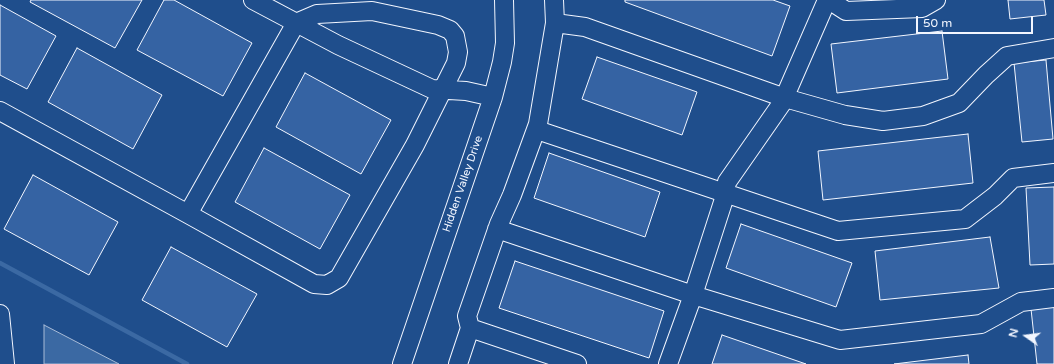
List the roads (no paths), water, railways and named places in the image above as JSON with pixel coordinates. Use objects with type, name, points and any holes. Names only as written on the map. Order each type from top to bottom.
[{"type":"street","points":[[254,0],[338,45],[432,89],[442,91],[466,91],[493,97]]},
{"type":"street","name":"Hidden Valley Drive","points":[[402,364],[493,97],[505,43],[504,0]]},
{"type":"street","points":[[458,364],[470,328],[467,316],[497,230],[512,196],[537,130],[555,23],[554,0]]},
{"type":"street","points":[[668,364],[693,295],[723,202],[727,182],[785,98],[828,0],[846,12],[922,8],[936,0]]},
{"type":"street","points":[[0,111],[314,284],[328,285],[339,278],[415,145],[456,63],[458,52],[455,36],[450,30],[438,25],[372,11],[317,14],[296,23],[188,214]]},
{"type":"street","points":[[555,23],[585,27],[785,98],[845,115],[883,121],[923,116],[959,103],[1007,56],[1054,48]]},
{"type":"street","points":[[537,130],[838,231],[965,219],[995,196],[1013,178],[1054,173]]},
{"type":"street","points":[[497,230],[693,295],[840,340],[981,324],[1021,302],[1054,298]]},
{"type":"street","points":[[0,314],[5,364]]},
{"type":"street","points":[[470,328],[577,364]]},
{"type":"water","points":[[44,325],[119,364],[44,364]]},
{"type":"waterway","points":[[0,263],[187,364]]}]
